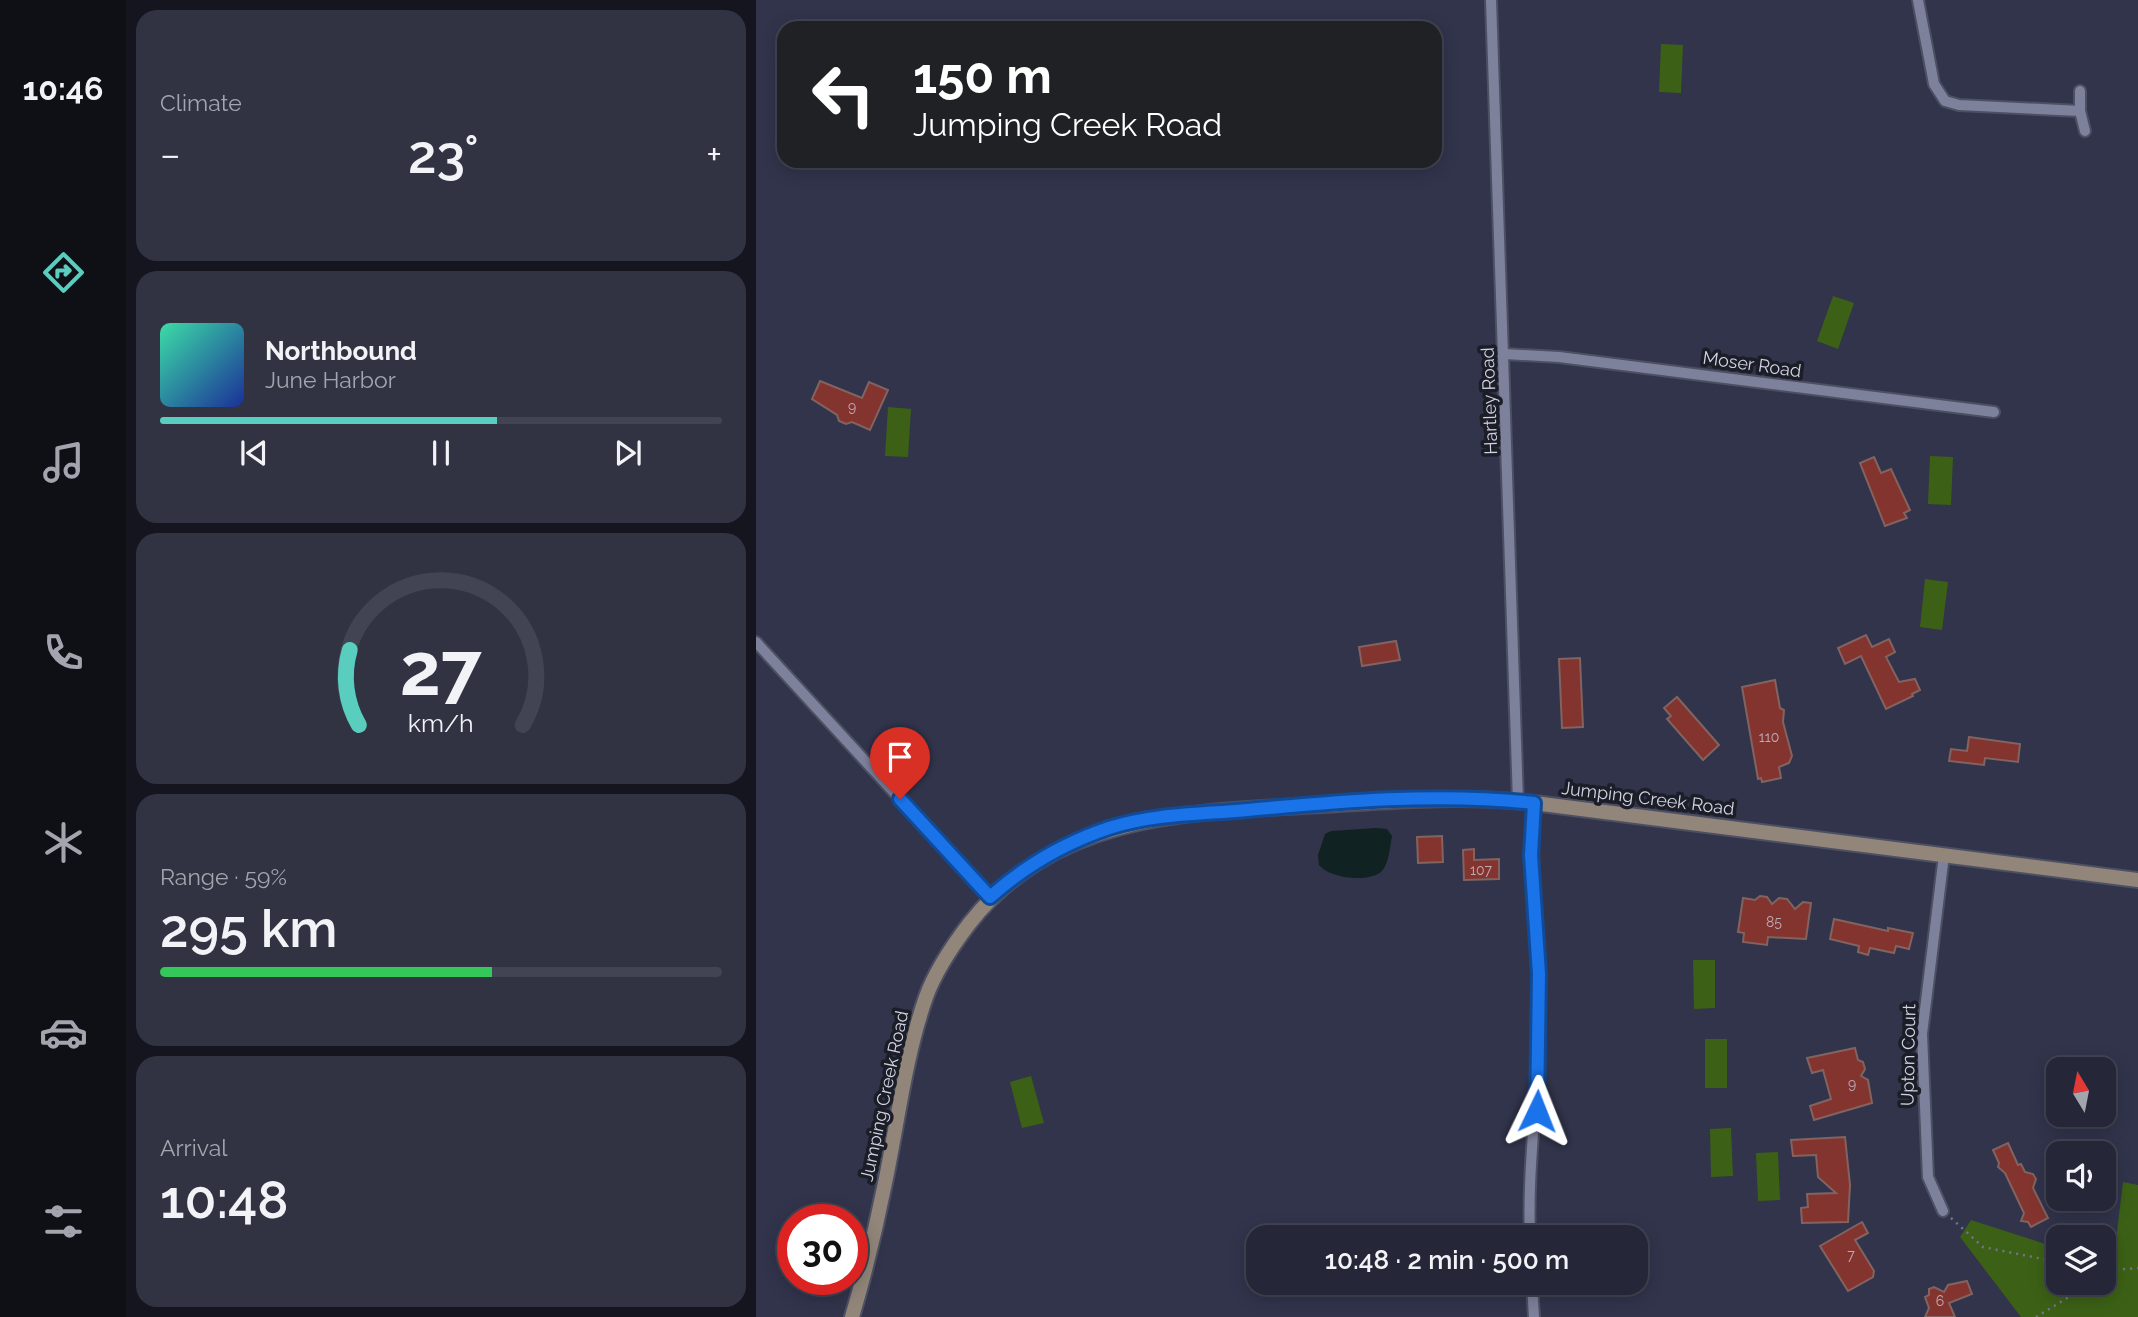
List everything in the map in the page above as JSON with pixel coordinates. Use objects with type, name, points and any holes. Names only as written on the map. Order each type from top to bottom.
[{"type":"main road","name":"Jumping Creek Road","points":[[852,1317],[885,1184],[909,1055],[927,994],[958,938],[990,897],[1043,856],[1112,827],[1216,812],[1362,802],[1440,799],[1518,801],[2138,880]]},
{"type":"street","name":"Hartley Road","points":[[1491,0],[1518,801]]},
{"type":"street","points":[[1918,0],[1934,84],[1945,101],[1959,105],[2080,111]]},
{"type":"street","points":[[2080,91],[2080,111],[2085,131]]},
{"type":"street","name":"Moser Road","points":[[1505,354],[1559,357],[1994,412]]},
{"type":"street","points":[[756,642],[990,897]]},
{"type":"street","points":[[1530,1225],[1538,1038],[1538,932],[1531,855],[1534,803]]},
{"type":"street","name":"Upton Court","points":[[1943,1211],[1928,1177],[1922,1034],[1944,855]]},
{"type":"street","points":[[1533,1295],[1534,1317]]},
{"type":"path","points":[[1943,1211],[1983,1247],[2046,1260]]},
{"type":"path","points":[[2116,1270],[2138,1268]]},
{"type":"path","points":[[2036,1317],[2072,1295]]},
{"type":"green space","points":[[1661,44],[1683,45],[1681,93],[1659,92]]},
{"type":"green space","points":[[1833,296],[1854,303],[1838,349],[1817,341]]},
{"type":"green space","points":[[888,407],[911,409],[908,457],[885,456]]},
{"type":"green space","points":[[1930,456],[1953,457],[1951,505],[1928,504]]},
{"type":"green space","points":[[1925,579],[1948,582],[1942,630],[1920,627]]},
{"type":"green space","points":[[1693,960],[1715,960],[1715,1008],[1694,1009]]},
{"type":"green space","points":[[1705,1039],[1727,1039],[1727,1088],[1705,1088]]},
{"type":"green space","points":[[1031,1076],[1044,1123],[1022,1128],[1010,1082]]},
{"type":"green space","points":[[1731,1128],[1733,1176],[1711,1177],[1710,1129]]},
{"type":"green space","points":[[1778,1152],[1780,1200],[1758,1201],[1756,1153]]},
{"type":"green space","points":[[2123,1182],[2138,1185],[2138,1317],[2021,1317],[1960,1237],[1971,1220],[2046,1244],[2046,1295],[2116,1295],[2116,1240]]},
{"type":"shaded area","points":[[1387,829],[1392,836],[1387,860],[1381,872],[1358,878],[1339,876],[1319,865],[1318,855],[1325,834],[1331,831]]},
{"type":"building","points":[[820,381],[862,398],[869,382],[888,390],[870,430],[852,422],[846,424],[839,421],[837,415],[812,399]]},
{"type":"building","points":[[1874,457],[1881,473],[1891,469],[1910,510],[1904,513],[1907,518],[1885,526],[1860,463]]},
{"type":"building","points":[[1866,635],[1872,647],[1889,639],[1895,652],[1886,657],[1899,682],[1915,679],[1920,690],[1886,709],[1861,656],[1845,664],[1838,648]]},
{"type":"building","points":[[1396,641],[1400,660],[1362,666],[1359,647]]},
{"type":"building","points":[[1580,658],[1583,727],[1562,728],[1559,659]]},
{"type":"building","points":[[1775,680],[1780,708],[1784,710],[1783,722],[1792,756],[1789,763],[1779,767],[1781,778],[1762,782],[1761,778],[1758,779],[1742,687]]},
{"type":"building","points":[[1677,697],[1719,745],[1703,760],[1667,719],[1671,716],[1664,708]]},
{"type":"building","points":[[1969,737],[2020,744],[2018,762],[1985,758],[1984,765],[1949,761],[1951,749],[1967,751]]},
{"type":"building","points":[[1442,836],[1443,862],[1418,863],[1417,837]]},
{"type":"building","points":[[1474,849],[1474,860],[1499,859],[1499,879],[1464,880],[1463,850]]},
{"type":"building","points":[[1760,896],[1767,897],[1772,904],[1779,898],[1787,899],[1795,909],[1803,902],[1811,903],[1806,939],[1768,937],[1767,945],[1743,942],[1744,933],[1738,932],[1743,898],[1755,900]]},
{"type":"building","points":[[1834,919],[1888,931],[1888,928],[1913,933],[1909,949],[1896,946],[1894,953],[1870,948],[1868,955],[1858,952],[1859,946],[1830,939]]},
{"type":"building","points":[[1855,1048],[1858,1060],[1863,1062],[1865,1069],[1861,1076],[1868,1080],[1872,1103],[1814,1120],[1810,1106],[1831,1099],[1823,1070],[1812,1073],[1807,1058]]},
{"type":"building","points":[[1845,1137],[1850,1185],[1848,1222],[1802,1223],[1801,1208],[1808,1207],[1807,1194],[1836,1193],[1818,1177],[1816,1155],[1793,1156],[1791,1140]]},
{"type":"building","points":[[2008,1143],[2018,1165],[2021,1164],[2025,1172],[2033,1174],[2036,1179],[2033,1188],[2048,1218],[2031,1227],[2028,1222],[2021,1221],[2024,1213],[2005,1173],[1998,1167],[1993,1150]]},
{"type":"building","points":[[1862,1222],[1868,1233],[1855,1240],[1874,1271],[1873,1277],[1848,1291],[1820,1246]]},
{"type":"building","points":[[1967,1281],[1972,1294],[1949,1303],[1955,1317],[1925,1317],[1929,1308],[1925,1297],[1929,1295],[1929,1289],[1934,1287],[1944,1292],[1948,1285]]},
{"type":"route","points":[[900,799],[990,897],[1043,856],[1112,827],[1154,819],[1274,807],[1440,799],[1534,803],[1531,855],[1539,974],[1537,1111]]}]
